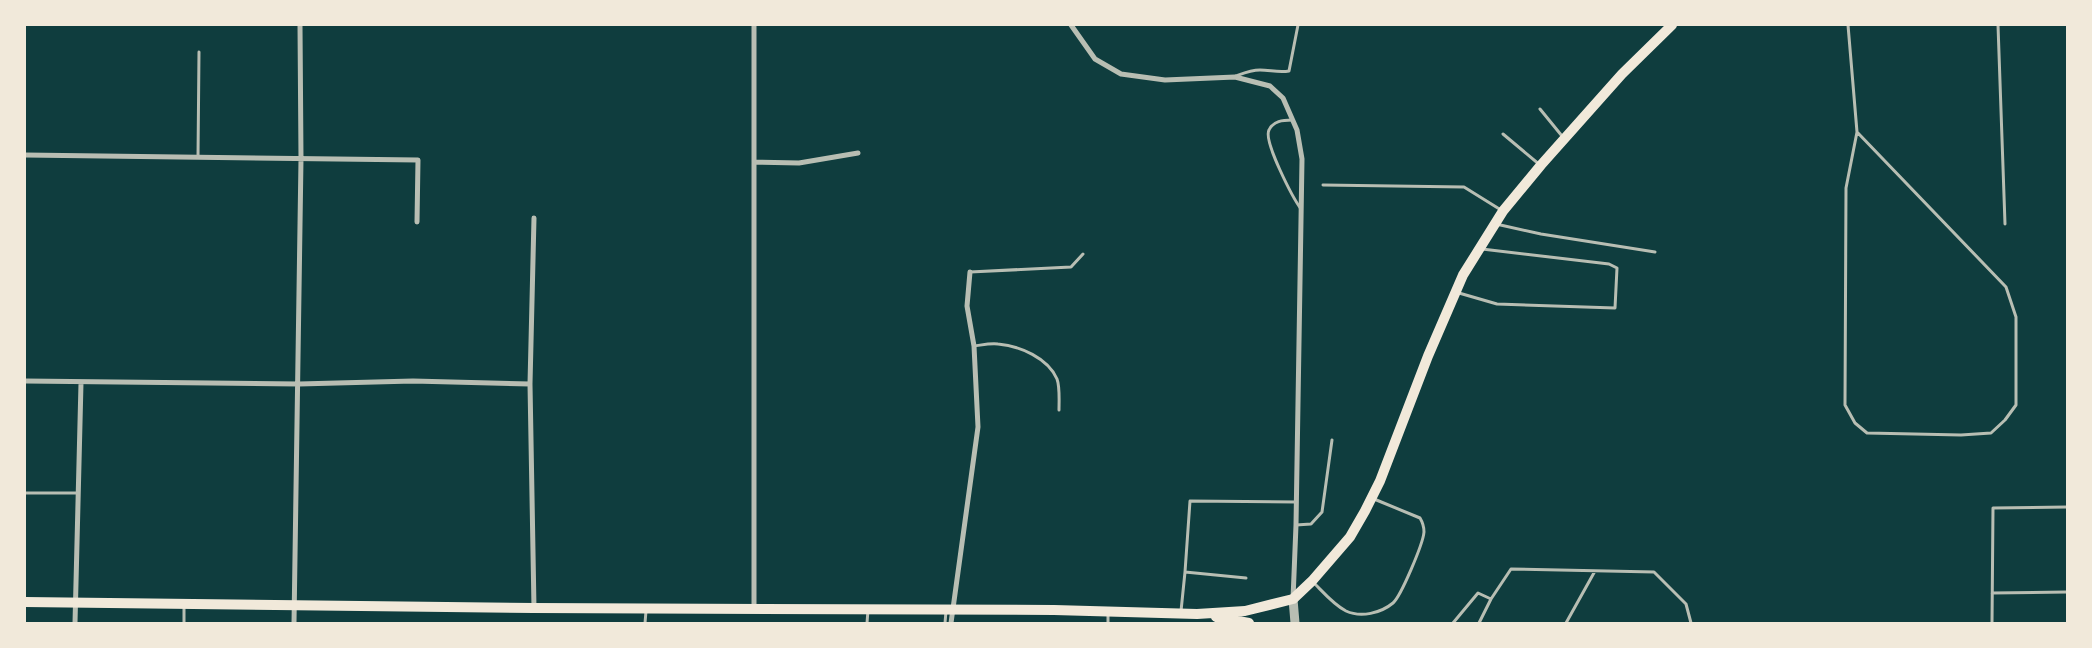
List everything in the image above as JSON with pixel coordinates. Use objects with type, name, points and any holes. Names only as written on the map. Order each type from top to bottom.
[{"type":"main road","points":[[25,602],[1197,614],[1245,611],[1292,599],[1312,581],[1350,537],[1372,498],[1428,356],[1463,275],[1503,211],[1564,139],[1667,27]]},
{"type":"main road","points":[[1197,614],[1249,623]]},
{"type":"street","points":[[294,623],[299,384],[300,25]]},
{"type":"street","points":[[754,25],[754,608]]},
{"type":"street","points":[[1071,25],[1095,59],[1121,74],[1165,80],[1235,77],[1270,86],[1283,98],[1297,130],[1302,159],[1296,525],[1292,599],[1295,623]]},
{"type":"street","points":[[754,162],[798,163],[858,153]]},
{"type":"street","points":[[25,155],[418,160],[417,222]]},
{"type":"street","points":[[534,218],[530,384],[534,608]]},
{"type":"street","points":[[951,623],[950,611],[978,427],[974,346],[967,306],[970,272]]},
{"type":"street","points":[[25,381],[299,384],[413,381],[530,384]]},
{"type":"street","points":[[76,623],[80,383]]},
{"type":"lane","points":[[1235,77],[1250,71],[1289,71],[1298,25]]},
{"type":"lane","points":[[1848,25],[1857,132],[1846,188],[1846,405],[1855,423],[1867,432],[1991,433],[2005,420],[2016,405],[2016,316],[2006,287],[1857,132]]},
{"type":"lane","points":[[1998,25],[2005,224]]},
{"type":"lane","points":[[198,157],[199,52]]},
{"type":"lane","points":[[1540,109],[1564,139]]},
{"type":"lane","points":[[1292,120],[1274,123],[1269,129],[1268,134],[1287,185],[1301,209]]},
{"type":"lane","points":[[1503,134],[1541,165]]},
{"type":"lane","points":[[1323,185],[1464,187],[1503,211]]},
{"type":"lane","points":[[1495,224],[1541,234],[1655,252]]},
{"type":"lane","points":[[1456,292],[1497,304],[1615,308],[1617,268],[1609,264],[1480,249]]},
{"type":"lane","points":[[970,272],[1071,267],[1082,254]]},
{"type":"lane","points":[[974,346],[998,344],[1017,348],[1048,365],[1057,380],[1059,410]]},
{"type":"lane","points":[[1296,525],[1312,524],[1322,512],[1332,440]]},
{"type":"lane","points":[[25,493],[78,493]]},
{"type":"lane","points":[[1312,581],[1335,604],[1348,612],[1363,615],[1383,610],[1395,601],[1418,553],[1424,535],[1424,524],[1420,518],[1372,498]]},
{"type":"lane","points":[[1181,614],[1186,572],[1190,501],[1296,502]]},
{"type":"lane","points":[[1992,623],[1993,508],[2067,507]]},
{"type":"lane","points":[[1479,623],[1491,599],[1511,569],[1654,572],[1686,604],[1691,623]]},
{"type":"lane","points":[[1566,623],[1595,571]]},
{"type":"lane","points":[[1186,572],[1246,578]]},
{"type":"lane","points":[[1992,593],[2067,592]]},
{"type":"lane","points":[[1453,623],[1478,593],[1491,599]]},
{"type":"lane","points":[[184,603],[184,623]]},
{"type":"lane","points":[[645,623],[646,608]]},
{"type":"lane","points":[[867,623],[868,610]]},
{"type":"lane","points":[[945,623],[950,611]]},
{"type":"lane","points":[[1108,612],[1108,623]]}]
